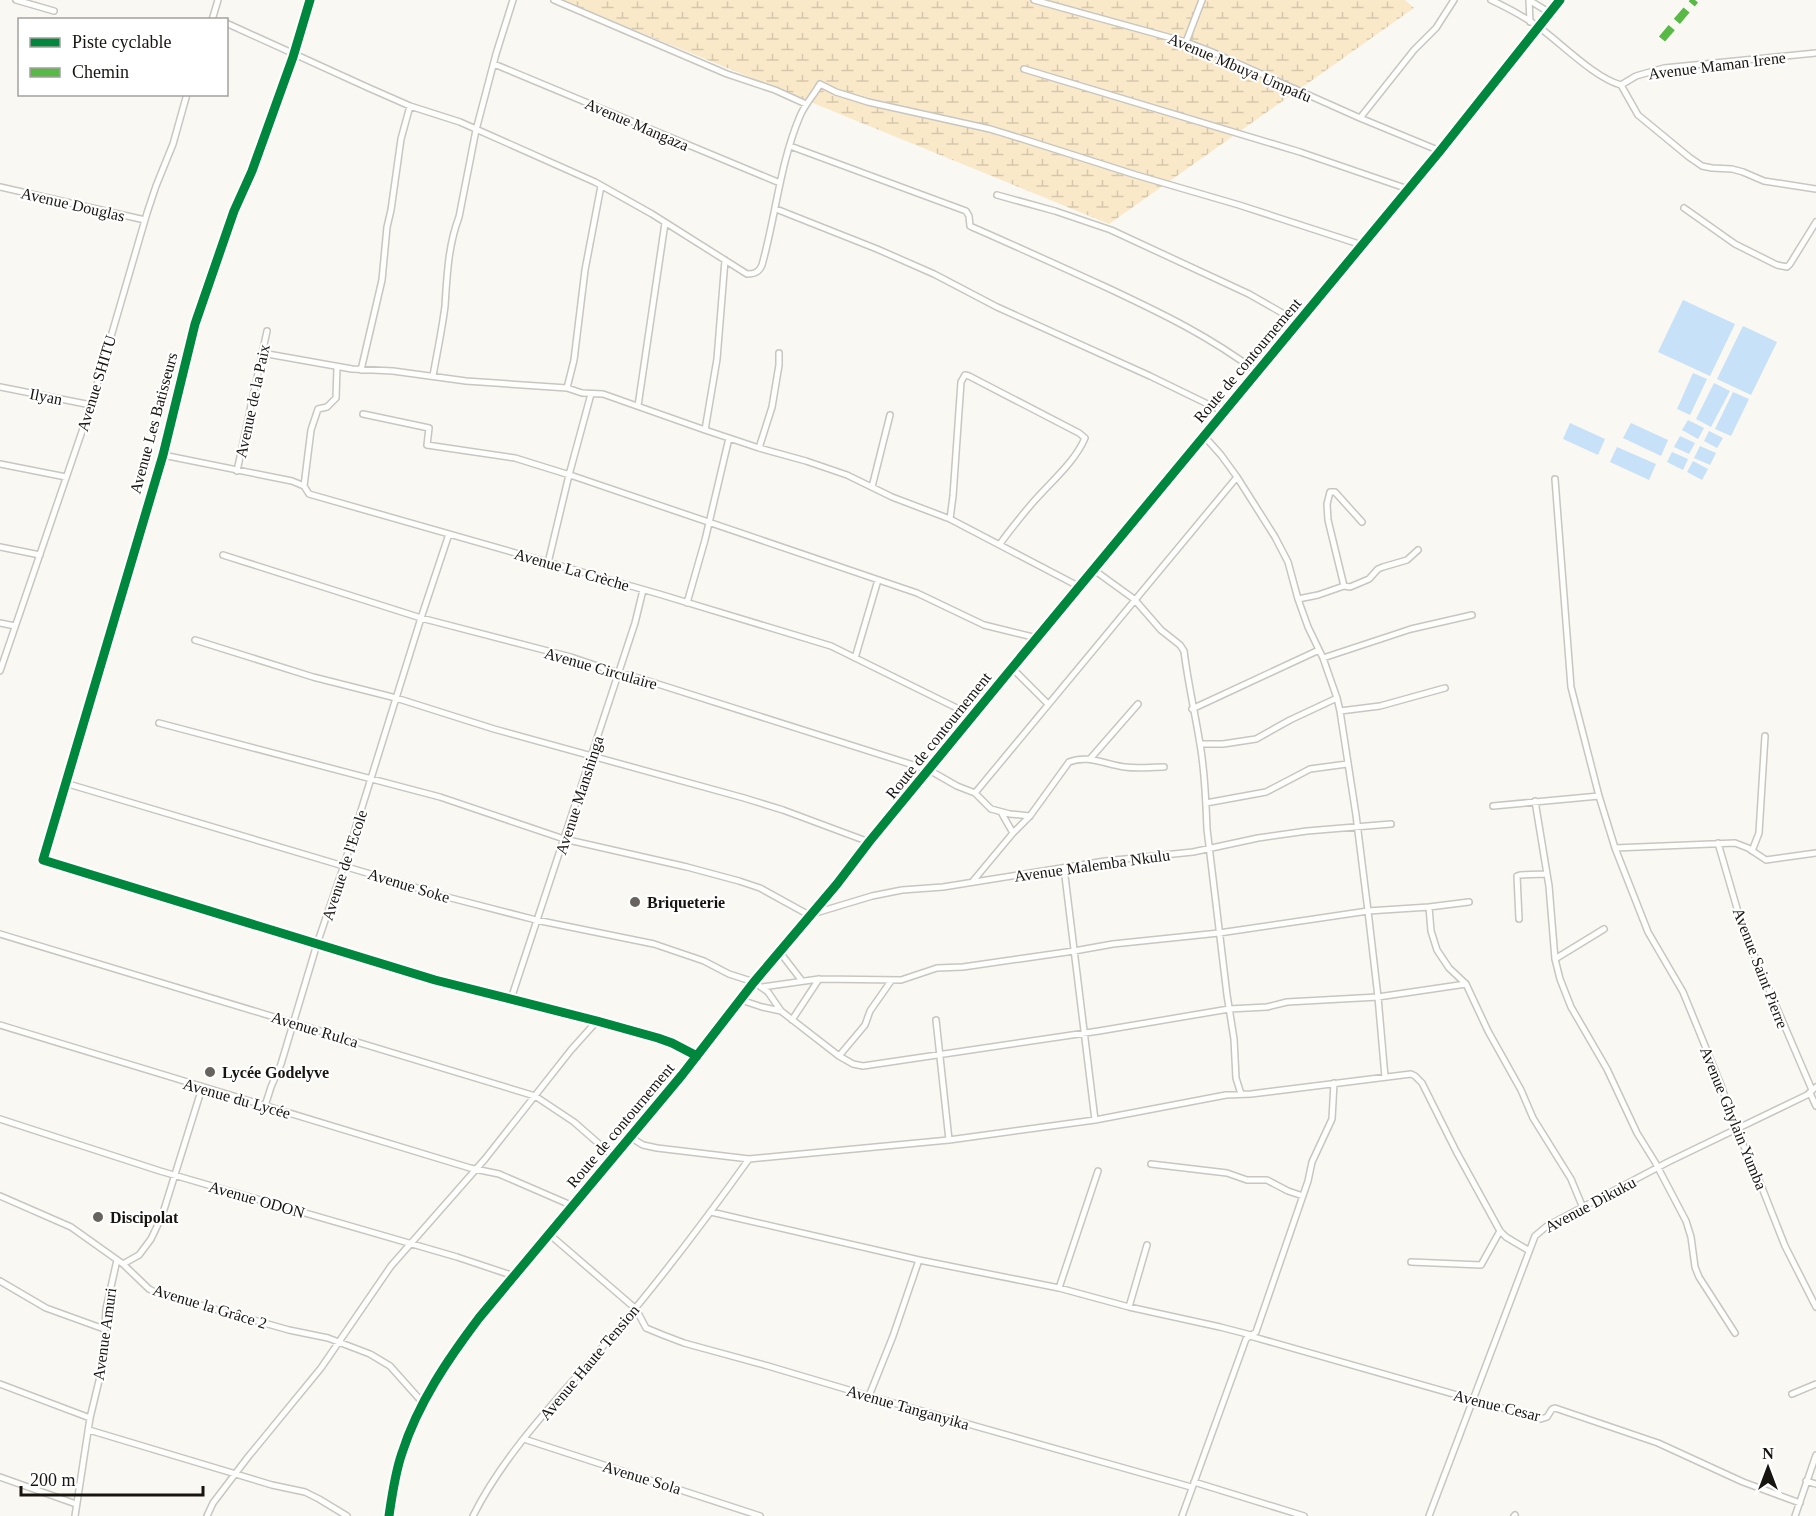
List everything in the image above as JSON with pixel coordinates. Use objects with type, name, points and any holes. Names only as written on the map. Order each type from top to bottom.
[{"type":"street","points":[[16,0],[54,11]]},
{"type":"street","points":[[212,18],[218,0]]},
{"type":"street","name":"Avenue Les Batisseurs","points":[[310,0],[294,54],[252,171],[234,211],[195,324],[162,455],[43,860],[317,944]]},
{"type":"street","points":[[433,376],[454,230],[459,218],[476,130],[513,0]]},
{"type":"street","points":[[554,0],[727,74],[776,90],[806,104]]},
{"type":"street","name":"Avenue Mbuya Umpafu","points":[[1035,0],[1186,42],[1440,151]]},
{"type":"street","points":[[1186,42],[1202,0]]},
{"type":"street","points":[[1360,118],[1414,50],[1436,28],[1455,0]]},
{"type":"street","points":[[1491,0],[1538,27],[1593,70],[1621,85],[1638,115],[1702,166],[1732,169],[1764,181],[1816,189]]},
{"type":"street","points":[[1529,0],[1530,22]]},
{"type":"street","points":[[1529,0],[1550,13]]},
{"type":"street","name":"Route de contournement","points":[[389,1516],[402,1453],[423,1403],[448,1360],[479,1318],[614,1157],[779,951],[837,884],[1012,668],[1440,151],[1560,0]]},
{"type":"street","points":[[228,24],[410,106],[460,122],[601,186],[665,222],[747,273],[754,274],[759,271],[790,146],[801,113],[820,84],[836,92],[868,102],[990,129],[1362,245]]},
{"type":"street","name":"Avenue Maman Irene","points":[[1621,85],[1636,76],[1664,68],[1816,53]]},
{"type":"street","name":"Avenue Mangaza","points":[[494,64],[780,183]]},
{"type":"street","points":[[1024,69],[1300,152],[1408,189]]},
{"type":"street","name":"Avenue SHITU","points":[[0,671],[91,405],[122,294],[156,186],[173,144],[186,96]]},
{"type":"street","points":[[361,369],[382,280],[387,227],[401,139],[410,106]]},
{"type":"street","points":[[790,146],[966,212],[970,226],[1173,319],[1227,350],[1257,372]]},
{"type":"street","points":[[567,388],[574,360],[585,270],[601,186]]},
{"type":"street","name":"Avenue Douglas","points":[[0,187],[145,220]]},
{"type":"street","points":[[997,195],[1111,230],[1249,294],[1298,322]]},
{"type":"street","points":[[1684,208],[1735,244],[1777,266],[1784,267],[1790,264],[1816,222]]},
{"type":"street","points":[[776,209],[934,274],[988,303],[1224,412]]},
{"type":"street","points":[[638,406],[665,222]]},
{"type":"street","points":[[705,430],[717,359],[724,260]]},
{"type":"street","name":"Avenue de la Paix","points":[[237,471],[267,331]]},
{"type":"street","points":[[262,353],[361,369],[466,381],[567,388],[582,393],[603,394],[759,448],[847,475],[950,519],[1080,587]]},
{"type":"street","points":[[759,448],[772,408],[779,353]]},
{"type":"street","points":[[304,486],[311,430],[318,409],[327,407],[336,398],[337,366]]},
{"type":"street","points":[[950,519],[961,382],[965,375],[1085,438],[1069,462],[1000,544]]},
{"type":"street","name":"Ilyan","points":[[0,387],[91,405]]},
{"type":"street","points":[[548,562],[591,394]]},
{"type":"street","points":[[363,414],[429,428],[427,446],[515,458],[917,593],[984,625],[1037,638]]},
{"type":"street","points":[[872,487],[890,415]]},
{"type":"street","points":[[1204,436],[1237,477],[1275,537],[1287,562],[1308,627],[1323,658],[1337,698],[1368,911],[1385,1077]]},
{"type":"street","points":[[687,603],[729,438]]},
{"type":"street","name":"Avenue La Crèche","points":[[162,455],[292,481],[304,486],[309,494],[831,646],[973,716]]},
{"type":"street","points":[[0,464],[66,477]]},
{"type":"street","points":[[1030,816],[1000,812],[984,803],[975,793],[1237,477]]},
{"type":"street","name":"Avenue Ghylain Yumba","points":[[1555,479],[1571,687],[1615,848],[1648,932],[1683,992],[1736,1129],[1789,1256],[1816,1307]]},
{"type":"street","points":[[1344,586],[1328,520],[1327,504],[1330,492],[1335,492],[1362,522]]},
{"type":"street","name":"Avenue de l'Ecole","points":[[265,1106],[281,1064],[448,534]]},
{"type":"street","points":[[0,547],[40,555]]},
{"type":"street","points":[[1298,599],[1344,586],[1350,587],[1369,579],[1378,569],[1407,560],[1418,550]]},
{"type":"street","name":"Avenue Circulaire","points":[[223,555],[421,618],[571,657],[642,679],[929,770],[975,793]]},
{"type":"street","points":[[1094,570],[1134,599],[1161,630],[1182,647],[1200,744],[1207,829],[1235,1049],[1236,1078],[1241,1094]]},
{"type":"street","points":[[855,658],[878,580]]},
{"type":"street","name":"Avenue Manshinga","points":[[511,999],[635,623],[643,590]]},
{"type":"street","points":[[1323,658],[1411,629],[1472,615]]},
{"type":"street","points":[[0,623],[15,626]]},
{"type":"street","points":[[195,640],[313,677],[396,698],[494,729],[744,798],[869,842]]},
{"type":"street","points":[[1192,709],[1319,650]]},
{"type":"street","points":[[1012,668],[1048,704]]},
{"type":"street","points":[[1340,711],[1380,706],[1445,688]]},
{"type":"street","points":[[1200,744],[1223,744],[1256,739],[1337,698]]},
{"type":"street","points":[[1090,759],[1138,704]]},
{"type":"street","points":[[159,723],[440,797],[564,839],[739,880],[760,888],[809,915]]},
{"type":"street","points":[[1752,851],[1759,833],[1766,736]]},
{"type":"street","points":[[973,881],[1030,816],[1069,762],[1077,759],[1090,759],[1128,768],[1164,767]]},
{"type":"street","points":[[1206,802],[1266,792],[1310,769],[1347,764]]},
{"type":"street","name":"Avenue Soke","points":[[65,783],[451,898],[536,920],[654,944],[704,961],[729,974],[754,982],[762,987],[781,1011]]},
{"type":"street","points":[[1493,806],[1599,796]]},
{"type":"street","points":[[1535,801],[1560,979],[1571,1007],[1607,1069],[1637,1133],[1658,1167],[1688,1226],[1696,1272],[1735,1333]]},
{"type":"street","points":[[1000,812],[1013,833]]},
{"type":"street","name":"Avenue Malemba Nkulu","points":[[809,915],[872,896],[902,890],[943,887],[1117,860],[1193,852],[1307,831],[1391,824]]},
{"type":"street","name":"Avenue Saint Pierre","points":[[1718,843],[1743,929],[1812,1090],[1816,1106]]},
{"type":"street","points":[[1615,848],[1735,843],[1766,860],[1816,853]]},
{"type":"street","points":[[1064,868],[1095,1120]]},
{"type":"street","points":[[1519,919],[1517,876],[1547,874]]},
{"type":"street","points":[[762,987],[819,979],[901,980],[937,968],[963,967],[1113,944],[1220,933],[1368,911],[1469,902]]},
{"type":"street","points":[[1429,907],[1434,944],[1449,968],[1466,984],[1533,1118],[1571,1179],[1583,1208]]},
{"type":"street","points":[[1556,959],[1604,929]]},
{"type":"street","name":"Avenue Rulca","points":[[0,934],[535,1096],[574,1122],[614,1157]]},
{"type":"street","points":[[317,944],[435,980],[672,1042],[697,1056]]},
{"type":"street","points":[[779,951],[802,981]]},
{"type":"street","points":[[792,1020],[819,979]]},
{"type":"street","points":[[839,1056],[865,1025],[870,1011],[891,981]]},
{"type":"street","points":[[741,1000],[781,1011],[839,1056],[853,1064],[863,1066],[1229,1009],[1267,1007],[1287,1002],[1378,997],[1466,984]]},
{"type":"street","points":[[936,1020],[949,1140]]},
{"type":"street","points":[[207,1516],[213,1503],[235,1474],[321,1368],[391,1266],[475,1169],[597,1021]]},
{"type":"street","name":"Avenue du Lycée","points":[[0,1025],[202,1088],[475,1169],[499,1174],[573,1206]]},
{"type":"street","points":[[630,1137],[657,1148],[749,1159],[949,1140],[1095,1120],[1226,1095],[1411,1074],[1422,1083],[1500,1231],[1506,1238],[1528,1250]]},
{"type":"street","points":[[1182,1516],[1246,1339],[1256,1332],[1309,1179],[1312,1162],[1332,1119],[1334,1083]]},
{"type":"street","points":[[123,1264],[139,1255],[151,1239],[162,1216],[202,1088]]},
{"type":"street","name":"Avenue Dikuku","points":[[1429,1516],[1528,1250],[1538,1232],[1658,1167],[1812,1090]]},
{"type":"street","name":"Avenue ODON","points":[[0,1119],[175,1175],[514,1276]]},
{"type":"street","name":"Avenue Haute Tension","points":[[473,1516],[485,1493],[524,1439],[636,1309],[749,1159]]},
{"type":"street","points":[[1151,1164],[1227,1173],[1247,1180],[1267,1180],[1303,1197]]},
{"type":"street","points":[[1059,1288],[1098,1171]]},
{"type":"street","name":"Avenue la Grâce 2","points":[[0,1196],[71,1227],[123,1264],[149,1289],[157,1293],[289,1330],[328,1338],[370,1354],[390,1366],[423,1403]]},
{"type":"street","name":"Avenue Cesar","points":[[711,1212],[919,1260],[1059,1288],[1251,1336],[1542,1419],[1556,1408],[1664,1445],[1743,1482],[1800,1503]]},
{"type":"street","points":[[1411,1262],[1480,1265],[1500,1231]]},
{"type":"street","name":"Avenue Tanganyika","points":[[549,1234],[636,1309],[646,1328],[673,1339],[868,1396],[1304,1516]]},
{"type":"street","points":[[1129,1306],[1147,1245]]},
{"type":"street","name":"Avenue Amuri","points":[[75,1516],[90,1418],[103,1364],[104,1329],[117,1260]]},
{"type":"street","points":[[868,1396],[919,1260]]},
{"type":"street","points":[[0,1281],[46,1308],[104,1329]]},
{"type":"street","points":[[0,1384],[90,1418]]},
{"type":"street","points":[[1792,1394],[1816,1384]]},
{"type":"street","points":[[89,1430],[235,1474],[305,1492],[347,1516]]},
{"type":"street","name":"Avenue Sola","points":[[524,1439],[760,1516]]},
{"type":"street","points":[[1795,1516],[1816,1455]]},
{"type":"street","points":[[0,1477],[76,1504]]},
{"type":"street","points":[[1806,1481],[1816,1484]]},
{"type":"green space","points":[[561,0],[1405,0],[1414,8],[1109,224]]},
{"type":"water","points":[[1683,300],[1735,324],[1710,376],[1658,352]]},
{"type":"water","points":[[1743,326],[1777,342],[1751,395],[1717,379]]},
{"type":"water","points":[[1693,373],[1707,379],[1690,415],[1677,409]]},
{"type":"water","points":[[1714,383],[1730,391],[1711,427],[1696,419]]},
{"type":"water","points":[[1733,392],[1749,399],[1731,436],[1715,429]]},
{"type":"water","points":[[1688,420],[1704,428],[1698,439],[1682,430]]},
{"type":"water","points":[[1570,423],[1605,439],[1598,455],[1563,439]]},
{"type":"water","points":[[1631,423],[1668,440],[1661,456],[1623,438]]},
{"type":"water","points":[[1709,431],[1723,438],[1717,448],[1704,441]]},
{"type":"water","points":[[1680,436],[1695,443],[1689,454],[1674,447]]},
{"type":"water","points":[[1700,446],[1716,453],[1710,465],[1694,458]]},
{"type":"water","points":[[1617,447],[1656,464],[1649,480],[1610,462]]},
{"type":"water","points":[[1672,452],[1688,459],[1683,470],[1667,462]]},
{"type":"water","points":[[1693,461],[1708,469],[1702,480],[1687,472]]},
{"type":"marked path","points":[[1662,39],[1695,0]]},
{"type":"cycle path","points":[[310,0],[293,57],[252,171],[234,211],[195,324],[163,455],[43,860],[435,980],[658,1038],[697,1056]]},
{"type":"cycle path","points":[[389,1516],[400,1461],[416,1417],[445,1366],[479,1318],[682,1075],[754,982],[1440,151],[1560,0]]},
{"type":"place","name":"Briqueterie","points":[[635,902]]},
{"type":"place","name":"Lycée Godelyve","points":[[210,1072]]},
{"type":"place","name":"Discipolat","points":[[98,1217]]}]
